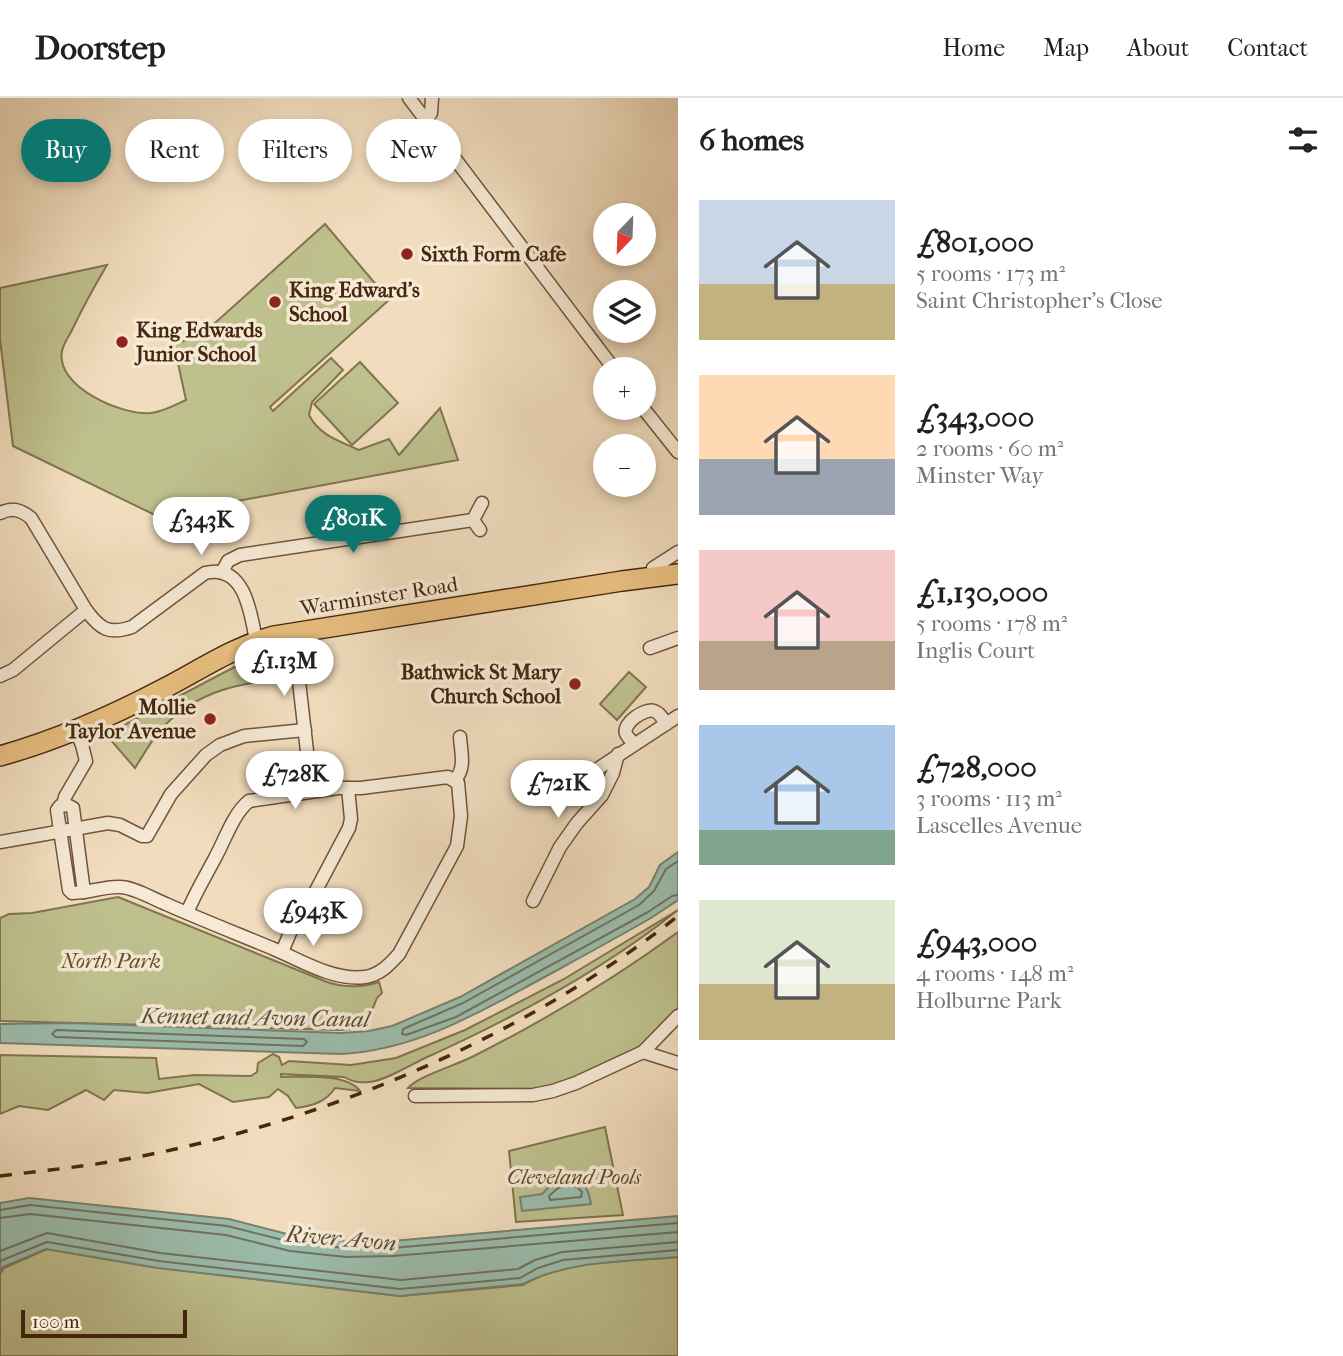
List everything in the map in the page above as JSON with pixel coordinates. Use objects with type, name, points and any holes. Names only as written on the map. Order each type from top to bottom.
[{"type":"highway","name":"Warminster Road","points":[[622,580],[678,560]]},
{"type":"highway","name":"Warminster Road","points":[[0,756],[32,747],[108,717],[230,651],[256,641],[298,631],[622,580],[678,574]]},
{"type":"street","points":[[409,98],[425,119]]},
{"type":"street","points":[[427,119],[431,113],[432,98]]},
{"type":"street","points":[[461,166],[605,357]]},
{"type":"street","points":[[653,420],[678,452]]},
{"type":"street","points":[[222,572],[228,561],[240,555],[476,525],[482,503]]},
{"type":"street","points":[[0,513],[21,510],[31,518],[86,610],[96,623],[108,630],[121,631],[132,627],[205,573],[222,572],[237,582],[247,597],[256,641]]},
{"type":"street","points":[[653,568],[678,552]]},
{"type":"street","points":[[0,676],[13,670],[86,610]]},
{"type":"street","points":[[298,631],[301,651],[298,674],[308,760]]},
{"type":"street","points":[[650,648],[678,638]]},
{"type":"street","points":[[634,743],[626,735],[628,723],[646,710],[659,713],[666,724]]},
{"type":"street","points":[[599,768],[678,716]]},
{"type":"street","points":[[0,842],[114,823],[147,836],[172,794],[206,755],[220,745],[244,736],[305,730]]},
{"type":"street","points":[[63,805],[86,761],[75,731]]},
{"type":"street","points":[[187,913],[196,889],[207,874],[239,811],[249,801],[348,788],[451,779],[461,774],[463,766],[460,737]]},
{"type":"street","points":[[533,901],[560,847],[601,795],[613,773],[618,754]]},
{"type":"street","points":[[85,892],[73,808],[71,805],[63,805],[57,810],[69,890],[72,893],[85,892],[114,887],[127,888],[327,972],[353,978],[377,974],[388,966],[406,942],[457,846],[461,816],[459,786],[451,779]]},
{"type":"street","points":[[282,952],[292,928],[302,917],[349,828],[351,819],[348,788]]},
{"type":"street","points":[[415,1096],[533,1095],[553,1091],[643,1052],[678,1016]]},
{"type":"street","points":[[643,1052],[678,1063]]},
{"type":"green space","points":[[325,224],[389,300],[270,407],[273,411],[331,358],[343,370],[312,402],[309,415],[318,428],[359,450],[389,439],[399,455],[440,408],[458,460],[157,516],[13,446],[0,339],[0,288],[107,265],[64,344],[63,364],[69,376],[93,397],[124,410],[151,413],[186,400],[174,345],[205,332]]},
{"type":"green space","points":[[360,362],[398,403],[352,445],[314,404]]},
{"type":"green space","points":[[291,651],[293,662],[288,678],[221,690],[191,704],[163,727],[135,768],[108,737],[126,724],[242,663]]},
{"type":"green space","points":[[629,672],[646,687],[617,720],[600,704]]},
{"type":"green space","name":"North Park","points":[[118,897],[327,982],[353,986],[379,982],[382,993],[377,998],[365,1028],[340,1030],[0,1021],[0,918],[9,914],[32,913]]},
{"type":"green space","points":[[678,910],[619,953],[555,992],[389,1076],[362,1082],[344,1077],[281,1074],[281,1077],[346,1081],[360,1091],[335,1088],[318,1102],[296,1108],[288,1096],[278,1089],[269,1097],[233,1102],[199,1084],[147,1093],[114,1090],[104,1100],[86,1090],[48,1110],[19,1106],[0,1114],[0,1055],[156,1058],[159,1079],[194,1075],[251,1076],[257,1072],[258,1063],[273,1054],[279,1057],[282,1065],[289,1061],[351,1065],[396,1058],[465,1030],[564,979]]},
{"type":"green space","points":[[678,932],[678,1008],[641,1048],[585,1074],[544,1089],[408,1088],[420,1079],[474,1056],[553,1013]]},
{"type":"green space","name":"Cleveland Pools","points":[[605,1127],[623,1215],[516,1222],[509,1151]]},
{"type":"green space","points":[[47,1249],[152,1267],[400,1296],[523,1285],[540,1276],[578,1266],[678,1257],[678,1356],[0,1356],[0,1274],[4,1268]]},
{"type":"water","points":[[678,852],[678,900],[636,927],[485,1009],[439,1030],[392,1046],[341,1054],[0,1043],[0,1024],[71,1023],[341,1033],[392,1026],[460,997],[635,899],[649,887],[660,865]]},
{"type":"water","name":"Cleveland Pools","points":[[564,1177],[584,1184],[591,1204],[522,1211],[520,1197],[542,1194],[555,1181]]},
{"type":"water","points":[[29,1198],[229,1219],[291,1235],[346,1241],[392,1241],[678,1216],[678,1257],[579,1266],[541,1276],[523,1284],[400,1296],[158,1268],[46,1249],[3,1267],[0,1271],[0,1203]]},
{"type":"railway","points":[[0,1176],[121,1160],[195,1145],[269,1125],[342,1100],[414,1071],[552,1002],[617,961],[678,916]]},
{"type":"place","name":"Sixth Form Cafe","points":[[407,254]]},
{"type":"place","name":"King Edward's School","points":[[275,302]]},
{"type":"place","name":"King Edwards Junior School","points":[[122,342]]},
{"type":"place","name":"Bathwick St Mary Church School","points":[[575,684]]},
{"type":"place","name":"Mollie Taylor Avenue","points":[[210,719]]},
{"type":"water label","name":"Kennet and Avon Canal","points":[[255,1017]]},
{"type":"water label","name":"River Avon","points":[[341,1238]]}]
